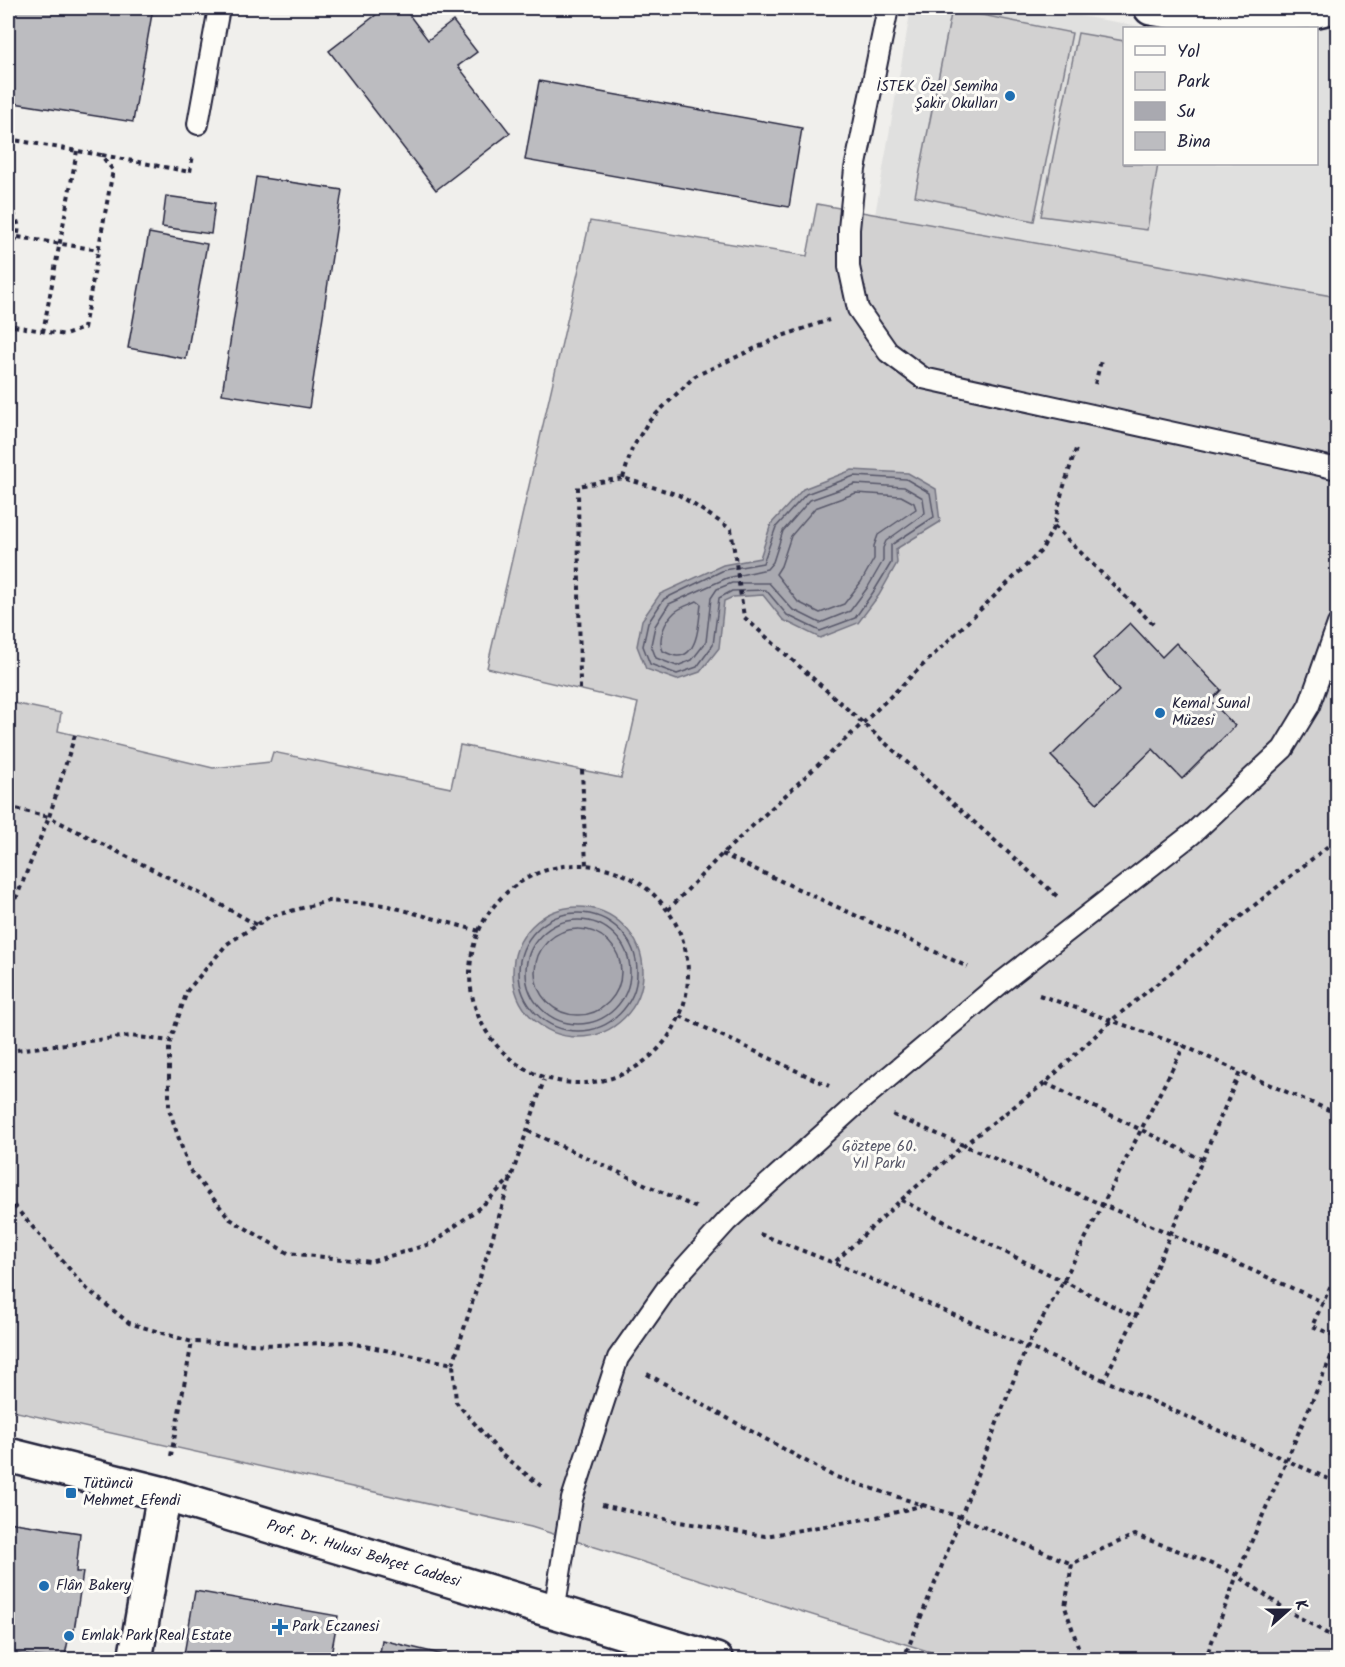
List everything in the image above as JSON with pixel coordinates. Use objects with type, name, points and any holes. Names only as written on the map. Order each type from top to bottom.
[{"type":"street","points":[[1151,8],[1192,15],[1309,12],[1326,8]]},
{"type":"street","name":"Prof. Dr. Hulusi Behçet Caddesi","points":[[8,1455],[164,1494],[716,1659]]},
{"type":"street","points":[[135,1659],[164,1494]]},
{"type":"lane","points":[[198,123],[219,8]]},
{"type":"lane","points":[[888,8],[855,169],[850,211],[849,267],[858,309],[888,352],[923,378],[1338,469]]},
{"type":"lane","points":[[554,1612],[572,1498],[618,1358],[670,1284],[727,1221],[860,1101],[1002,982],[1192,834],[1282,749],[1309,706],[1338,624]]},
{"type":"path","points":[[8,139],[190,172],[198,123]]},
{"type":"path","points":[[43,332],[77,151]]},
{"type":"path","points":[[8,325],[65,335],[84,328],[113,170],[101,155]]},
{"type":"path","points":[[8,205],[17,218],[18,237],[8,253]]},
{"type":"path","points":[[18,237],[99,250]]},
{"type":"path","points":[[623,477],[632,449],[648,422],[695,376],[782,336],[858,309]]},
{"type":"path","points":[[668,910],[722,854],[862,724],[1041,551],[1054,526],[1062,492],[1088,414],[1101,361]]},
{"type":"path","points":[[580,689],[578,486],[623,477],[679,495],[731,529],[744,617],[1084,920]]},
{"type":"path","points":[[1054,526],[1154,625]]},
{"type":"path","points":[[8,908],[17,896],[49,817],[75,735]]},
{"type":"path","points":[[582,770],[586,866]]},
{"type":"path","points":[[8,807],[49,817],[257,925]]},
{"type":"path","points":[[834,1263],[965,1144],[1045,1083],[1112,1020],[1338,838]]},
{"type":"path","points":[[722,854],[1002,982],[1184,1046],[1338,1114]]},
{"type":"path","points":[[572,864],[586,866],[608,868],[641,883],[668,910],[684,943],[688,980],[680,1016],[664,1044],[640,1065],[611,1079],[579,1084],[544,1080],[519,1065],[496,1045],[479,1018],[470,988],[470,977],[471,956],[479,931],[505,893],[535,873],[572,864]]},
{"type":"path","points":[[479,931],[385,905],[328,900],[268,917],[227,944],[187,991],[170,1041],[168,1109],[189,1169],[230,1219],[288,1253],[370,1262],[433,1243],[484,1204],[511,1178]]},
{"type":"path","points":[[680,1016],[860,1101],[1171,1233],[1323,1302]]},
{"type":"path","points":[[8,1051],[130,1036],[170,1041]]},
{"type":"path","points":[[903,1659],[939,1573],[1026,1348],[1064,1280],[1184,1046]]},
{"type":"path","points":[[1104,1380],[1135,1317],[1240,1072]]},
{"type":"path","points":[[544,1080],[453,1364],[456,1402],[502,1455],[548,1491],[674,1521],[765,1536],[877,1517],[924,1505]]},
{"type":"path","points":[[1045,1083],[1203,1160]]},
{"type":"path","points":[[528,1131],[727,1221],[834,1263],[1338,1483]]},
{"type":"path","points":[[8,1199],[87,1289],[129,1323],[192,1342],[277,1345],[346,1342],[453,1364]]},
{"type":"path","points":[[901,1200],[1135,1317]]},
{"type":"path","points":[[1205,1659],[1237,1575],[1338,1339],[1312,1326],[1338,1270]]},
{"type":"path","points":[[164,1494],[192,1342]]},
{"type":"path","points":[[618,1358],[833,1476],[960,1517],[1071,1564],[1135,1535],[1237,1575],[1285,1609],[1338,1640]]},
{"type":"path","points":[[1071,1564],[1065,1607],[1080,1652],[1090,1659]]},
{"type":"shaded area","name":"İSTEK Özel Semiha Şakir Okulları","points":[[911,8],[1032,8],[1146,27],[1123,27],[1123,165],[1318,165],[1318,27],[1285,27],[1337,14],[1337,297],[875,215]]},
{"type":"green space","points":[[952,9],[1072,33],[1034,221],[915,196]]},
{"type":"green space","points":[[1078,33],[1123,41],[1123,165],[1158,165],[1147,230],[1041,216]]},
{"type":"green space","name":"Göztepe 60. Yıl Parkı","points":[[817,204],[1337,297],[1337,1659],[953,1659],[531,1527],[8,1410],[8,702],[61,713],[58,731],[213,768],[270,762],[273,752],[451,788],[460,745],[621,778],[638,703],[487,668],[590,221],[807,256]]},
{"type":"water","points":[[852,470],[908,473],[936,489],[940,522],[896,549],[897,563],[879,595],[858,623],[820,638],[783,620],[763,595],[733,597],[724,601],[719,648],[700,672],[677,680],[646,669],[637,646],[642,620],[660,594],[723,565],[760,558],[771,524],[803,489]]},
{"type":"water","points":[[578,907],[603,912],[624,926],[638,947],[643,972],[638,997],[624,1018],[603,1032],[578,1037],[553,1032],[532,1018],[518,997],[513,972],[518,947],[532,926],[553,912]]},
{"type":"building","points":[[8,8],[153,8],[133,122],[8,102]]},
{"type":"building","points":[[385,8],[404,8],[428,40],[453,21],[477,52],[458,66],[510,133],[436,190],[329,51]]},
{"type":"building","points":[[539,81],[802,128],[789,207],[525,160]]},
{"type":"building","points":[[256,177],[342,190],[309,408],[222,394]]},
{"type":"building","points":[[166,196],[215,203],[211,234],[162,227]]},
{"type":"building","points":[[149,233],[207,244],[186,359],[128,348]]},
{"type":"building","name":"Kemal Sunal Müzesi","points":[[1130,623],[1162,657],[1176,643],[1221,690],[1211,701],[1235,726],[1182,779],[1153,749],[1097,803],[1051,756],[1119,691],[1093,658]]},
{"type":"building","name":"Flân Bakery","points":[[8,1522],[80,1533],[76,1572],[83,1572],[73,1637],[69,1636],[64,1660],[8,1653]]},
{"type":"building","points":[[195,1591],[338,1616],[330,1660],[183,1660]]},
{"type":"building","points":[[382,1640],[465,1660],[379,1660]]},
{"type":"place","name":"İSTEK Özel Semiha Şakir Okulları","points":[[1010,96]]},
{"type":"place","name":"Kemal Sunal Müzesi","points":[[1160,713]]},
{"type":"place","name":"Tütüncü Mehmet Efendi","points":[[71,1493]]},
{"type":"place","name":"Flân Bakery","points":[[44,1586]]},
{"type":"place","name":"Park Eczanesi","points":[[280,1627]]},
{"type":"place","name":"Emlak Park Real Estate","points":[[69,1636]]}]
